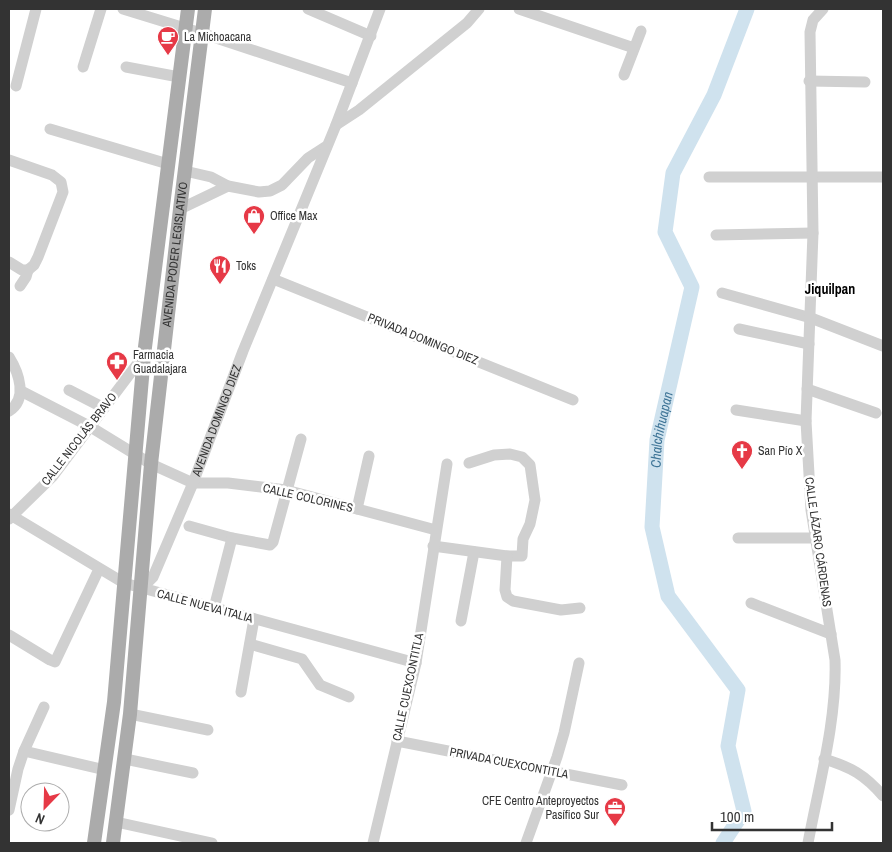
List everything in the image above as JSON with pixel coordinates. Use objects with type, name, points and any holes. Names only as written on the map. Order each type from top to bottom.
[{"type":"main road","name":"AVENIDA PODER LEGISLATIVO","points":[[124,583],[144,355],[188,9]]},
{"type":"main road","name":"AVENIDA PODER LEGISLATIVO","points":[[141,589],[151,464],[205,9]]},
{"type":"main road","points":[[94,843],[114,702],[124,583]]},
{"type":"main road","points":[[113,843],[130,714],[141,589]]},
{"type":"street","points":[[16,86],[36,9]]},
{"type":"street","points":[[83,67],[101,9]]},
{"type":"street","points":[[123,9],[202,32],[352,83]]},
{"type":"street","points":[[308,9],[371,36]]},
{"type":"street","name":"AVENIDA DOMINGO DIEZ","points":[[141,589],[153,577],[193,483],[244,351],[336,125],[380,9]]},
{"type":"street","points":[[336,125],[359,110],[467,23],[479,9]]},
{"type":"street","points":[[519,9],[634,48]]},
{"type":"street","name":"CALLE LÁZARO CÁRDENAS","points":[[808,843],[836,684],[835,660],[811,510],[806,421],[813,233],[809,81],[810,32],[813,20],[823,9]]},
{"type":"street","points":[[624,75],[640,31]]},
{"type":"street","points":[[126,68],[179,77]]},
{"type":"street","points":[[809,81],[865,82]]},
{"type":"street","points":[[50,129],[168,164]]},
{"type":"street","points":[[185,171],[211,177],[228,186],[260,192],[270,191],[282,184],[308,158],[326,147]]},
{"type":"street","points":[[9,160],[52,175],[61,182],[62,187],[62,192],[38,257],[34,265],[28,270],[20,286]]},
{"type":"street","points":[[709,177],[883,177]]},
{"type":"street","points":[[180,209],[228,186]]},
{"type":"street","points":[[716,235],[813,233]]},
{"type":"street","points":[[9,262],[22,270],[28,270]]},
{"type":"street","name":"PRIVADA DOMINGO DIEZ","points":[[273,279],[573,400]]},
{"type":"street","points":[[722,293],[811,318],[883,346]]},
{"type":"street","points":[[739,329],[809,344]]},
{"type":"street","name":"CALLE NICOLÁS BRAVO","points":[[10,516],[53,476],[144,355]]},
{"type":"street","points":[[9,357],[19,378],[20,391],[18,402],[9,411]]},
{"type":"street","points":[[807,389],[876,413]]},
{"type":"street","points":[[69,390],[104,408]]},
{"type":"street","name":"CALLE COLORINES","points":[[20,391],[89,426],[151,464],[193,483],[228,483],[286,490],[436,530]]},
{"type":"street","points":[[736,410],[806,421]]},
{"type":"street","points":[[189,526],[232,538],[270,545],[273,542],[301,439]]},
{"type":"street","points":[[433,546],[508,556],[522,556],[523,539],[530,524],[534,500],[530,465],[522,457],[510,454],[494,455],[469,463]]},
{"type":"street","points":[[358,509],[369,456]]},
{"type":"street","name":"CALLE CUEXCONTITLA","points":[[373,843],[416,663],[447,464]]},
{"type":"street","name":"CALLE NUEVA ITALIA","points":[[10,516],[124,583],[416,663]]},
{"type":"street","points":[[214,608],[232,538]]},
{"type":"street","points":[[738,538],[815,538]]},
{"type":"street","points":[[461,621],[474,552]]},
{"type":"street","points":[[508,556],[505,590],[507,597],[513,601],[561,610],[580,608]]},
{"type":"street","points":[[9,635],[55,662],[99,569]]},
{"type":"street","points":[[751,603],[831,634]]},
{"type":"street","points":[[241,692],[254,619]]},
{"type":"street","points":[[250,644],[302,659],[320,685],[349,697]]},
{"type":"street","points":[[526,843],[553,772],[564,733],[579,663]]},
{"type":"street","points":[[9,810],[24,751],[44,707]]},
{"type":"street","points":[[130,714],[208,730]]},
{"type":"street","name":"PRIVADA CUEXCONTITLA","points":[[397,741],[622,785]]},
{"type":"street","points":[[24,751],[105,770]]},
{"type":"street","points":[[125,759],[193,773]]},
{"type":"street","points":[[824,759],[858,772],[872,783],[883,796]]},
{"type":"street","points":[[116,822],[212,843]]},
{"type":"waterway","name":"Chalchihuapan","points":[[723,843],[744,811],[728,746],[738,690],[668,596],[652,527],[657,440],[692,287],[665,232],[673,173],[714,95],[747,9]]},
{"type":"place","name":"La Michoacana","points":[[168,56]]},
{"type":"place","name":"Office Max","points":[[254,235]]},
{"type":"place","name":"Toks","points":[[220,285]]},
{"type":"place","name":"Farmacia Guadalajara","points":[[117,381]]},
{"type":"place","name":"San Pío X","points":[[742,470]]},
{"type":"place","name":"CFE Centro Anteproyectos Pasífico Sur","points":[[615,827]]},
{"type":"district","name":"Jiquilpan","points":[[830,289]]}]
